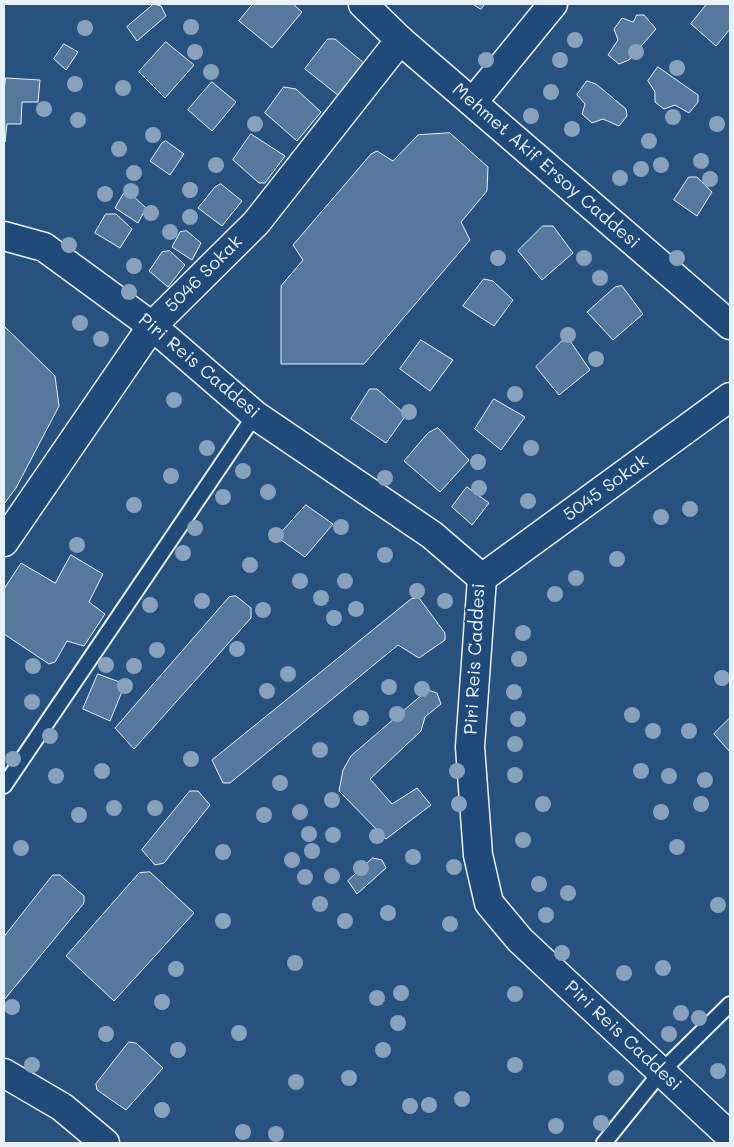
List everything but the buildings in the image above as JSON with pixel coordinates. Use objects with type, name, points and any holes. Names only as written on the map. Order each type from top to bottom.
[{"type":"street","name":"Mehmet Akif Ersoy Caddesi","points":[[363,4],[400,40],[730,325]]},
{"type":"street","points":[[473,102],[553,4]]},
{"type":"street","name":"5046 Sokak","points":[[4,542],[152,326],[256,223],[400,40]]},
{"type":"street","name":"Piri Reis Caddesi","points":[[4,236],[44,247],[152,326],[255,414],[432,535],[482,578],[470,747],[478,855],[489,903],[520,940],[730,1136]]},
{"type":"street","name":"5045 Sokak","points":[[482,578],[730,397]]},
{"type":"street","points":[[4,1074],[62,1107],[105,1143]]},
{"type":"lane","points":[[4,786],[255,414]]},
{"type":"lane","points":[[604,1143],[661,1072],[730,1004]]}]
